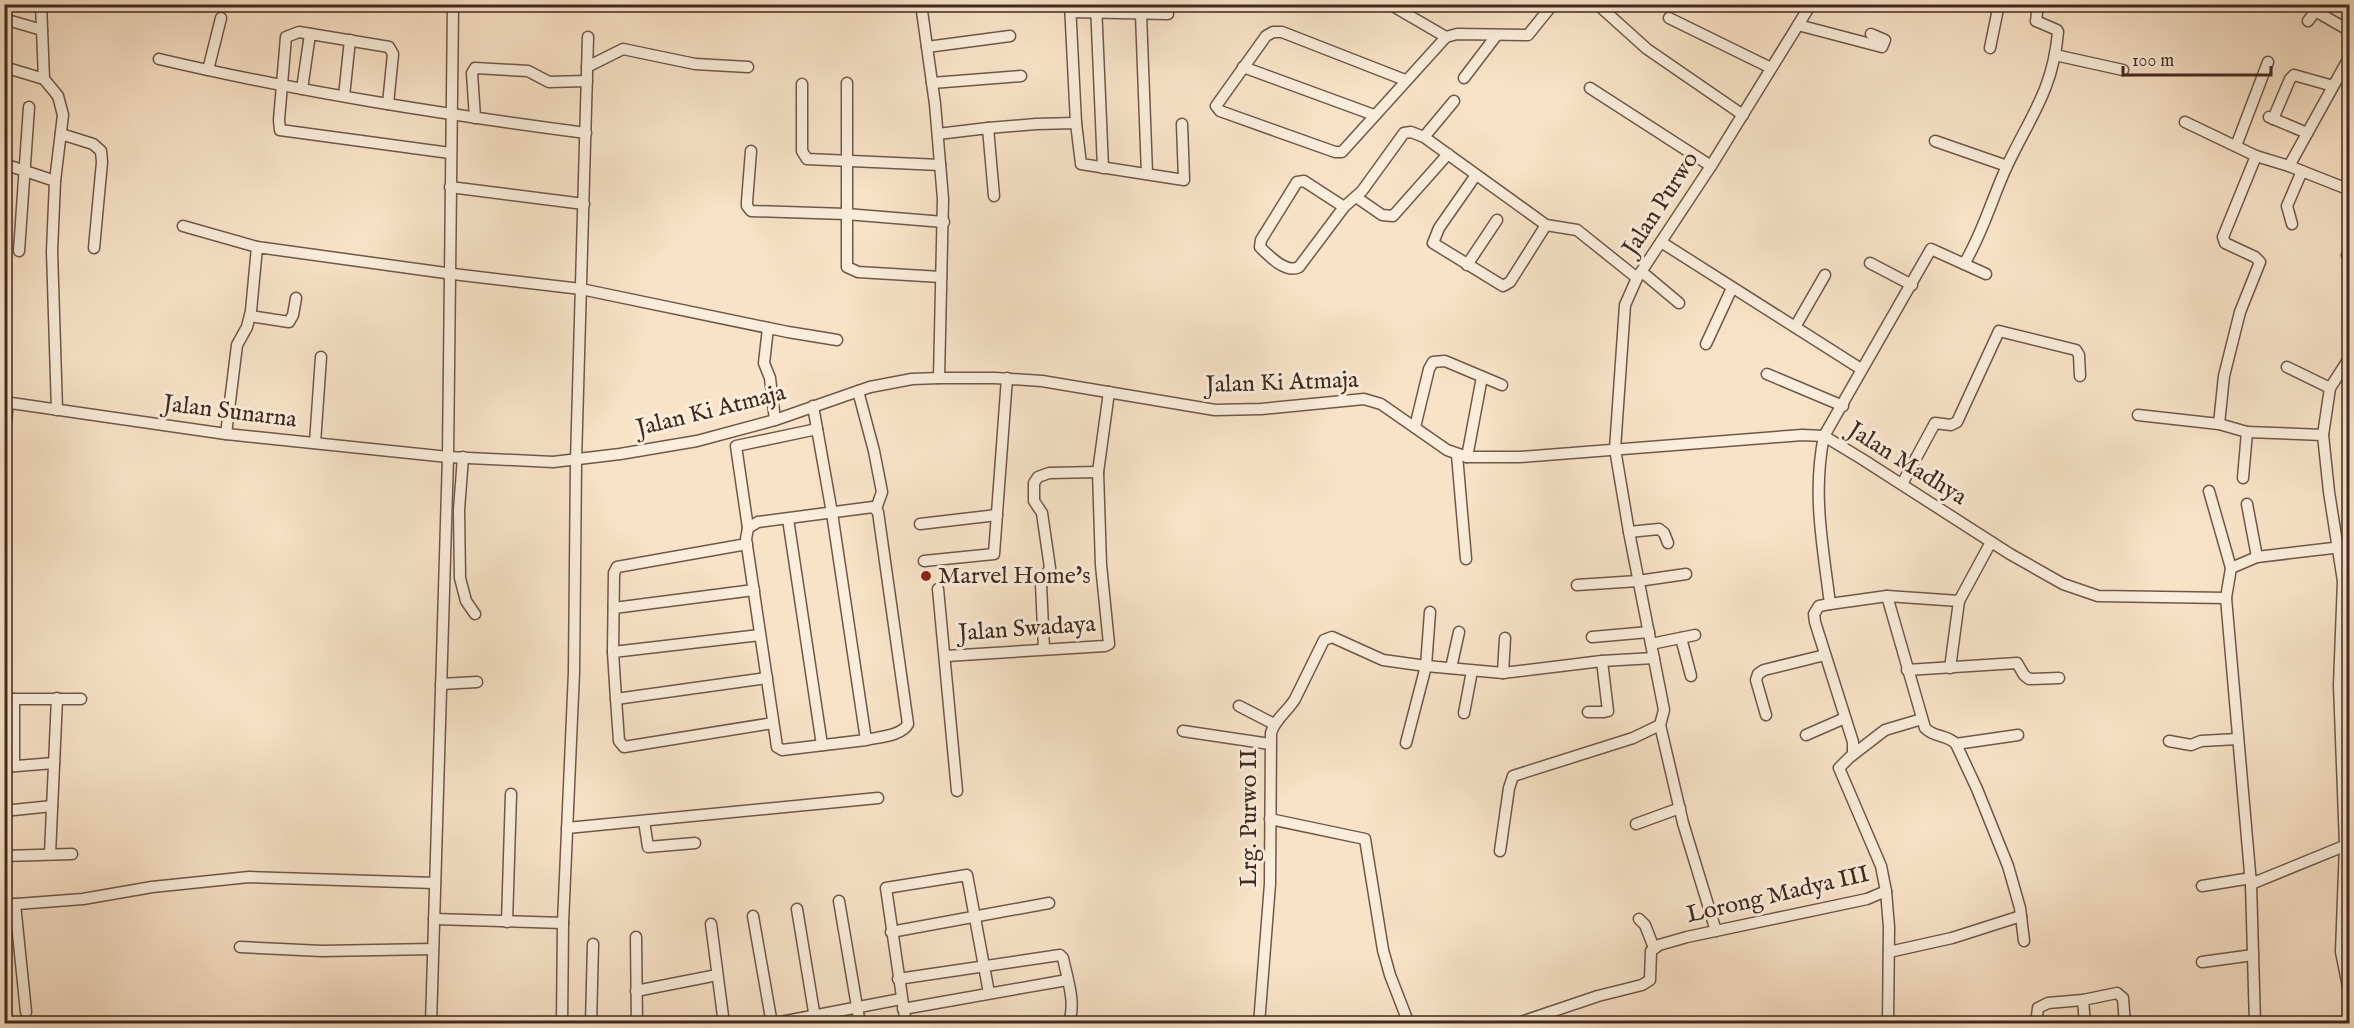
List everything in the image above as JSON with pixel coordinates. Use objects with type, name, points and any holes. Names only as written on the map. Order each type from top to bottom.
[{"type":"street","points":[[41,4],[45,79],[58,96],[63,114],[54,181],[52,251],[57,410]]},
{"type":"street","points":[[453,4],[463,117]]},
{"type":"street","points":[[921,4],[938,134],[944,222],[939,378]]},
{"type":"street","points":[[1405,80],[1282,32],[1273,33],[1266,36],[1216,106],[1220,111],[1338,153],[1345,151],[1405,80],[1446,37],[1457,34],[1528,35],[1553,4]]},
{"type":"street","points":[[1597,4],[1647,49],[1743,115]]},
{"type":"street","name":"Jalan Purwo","points":[[1615,449],[1624,312],[1639,275],[1711,166],[1811,4]]},
{"type":"street","points":[[1990,48],[1999,4]]},
{"type":"street","points":[[1964,264],[1974,248],[2007,166],[2043,97],[2055,55],[2057,31],[2036,21],[2038,4]]},
{"type":"street","points":[[1391,5],[1446,37]]},
{"type":"street","points":[[1168,14],[1070,8],[1076,123],[1081,164],[1184,180],[1182,124]]},
{"type":"street","points":[[1097,8],[1103,168]]},
{"type":"street","points":[[2308,21],[2317,12],[2349,31]]},
{"type":"street","points":[[1141,14],[1147,174]]},
{"type":"street","points":[[208,70],[221,18]]},
{"type":"street","points":[[1669,18],[1771,68]]},
{"type":"street","points":[[4,19],[42,30]]},
{"type":"street","points":[[1798,25],[1882,47],[1885,39],[1871,34]]},
{"type":"street","points":[[388,104],[393,54],[389,46],[298,32],[286,37],[279,125],[283,132],[450,153]]},
{"type":"street","points":[[302,89],[310,34]]},
{"type":"street","points":[[927,48],[1010,36]]},
{"type":"street","points":[[1464,78],[1496,36]]},
{"type":"street","points":[[562,1023],[563,923],[574,672],[576,460],[588,37]]},
{"type":"street","points":[[344,96],[350,40]]},
{"type":"street","points":[[587,67],[623,49],[695,64],[748,67]]},
{"type":"street","points":[[2055,55],[2123,70]]},
{"type":"street","points":[[2289,166],[2349,56]]},
{"type":"street","points":[[159,59],[283,86],[463,117],[586,133]]},
{"type":"street","points":[[2236,146],[2268,62]]},
{"type":"street","points":[[4,67],[45,79]]},
{"type":"street","points":[[1243,67],[1374,115]]},
{"type":"street","points":[[431,1023],[433,949],[443,919],[435,883],[455,457],[456,275],[450,153],[463,117],[471,74],[475,68],[528,71],[549,82],[587,81]]},
{"type":"street","points":[[2307,134],[2271,118],[2290,79],[2294,75],[2333,86]]},
{"type":"street","points":[[932,83],[1021,76]]},
{"type":"street","points":[[847,83],[846,263],[849,270],[941,277]]},
{"type":"street","points":[[802,84],[804,157],[940,165]]},
{"type":"street","points":[[1590,88],[1711,166]]},
{"type":"street","points":[[1424,137],[1454,101]]},
{"type":"street","points":[[19,251],[29,107]]},
{"type":"street","points":[[2186,122],[2256,156],[2289,166],[2349,190]]},
{"type":"street","points":[[938,134],[1036,124],[1076,123]]},
{"type":"street","points":[[988,128],[994,196]]},
{"type":"street","points":[[1344,207],[1304,181],[1297,182],[1261,240],[1260,247],[1287,268],[1296,269],[1344,207],[1356,197],[1404,133],[1411,132],[1424,137],[1546,225],[1577,230],[1679,303]]},
{"type":"street","points":[[61,134],[93,144],[101,151],[94,248]]},
{"type":"street","points":[[1935,141],[2007,166]]},
{"type":"street","points":[[751,151],[747,202],[751,211],[846,214],[944,222]]},
{"type":"street","points":[[1356,197],[1382,215],[1394,216],[1448,154]]},
{"type":"street","points":[[2219,424],[2224,376],[2240,312],[2260,262],[2255,257],[2225,243],[2223,237],[2256,156]]},
{"type":"street","points":[[4,164],[54,181]]},
{"type":"street","points":[[2292,224],[2287,206],[2302,171]]},
{"type":"street","points":[[1476,175],[1432,241],[1501,286],[1508,284],[1546,225]]},
{"type":"street","points":[[452,187],[584,204]]},
{"type":"street","points":[[1467,265],[1497,220]]},
{"type":"street","points":[[183,226],[257,248],[456,275],[581,289],[837,340]]},
{"type":"street","points":[[1661,242],[1861,369]]},
{"type":"street","points":[[226,434],[237,345],[250,316],[257,248]]},
{"type":"street","points":[[2349,248],[2347,255],[2349,258]]},
{"type":"street","points":[[1830,604],[1818,501],[1818,465],[1824,436],[1932,249],[1986,274]]},
{"type":"street","points":[[1870,263],[1912,285]]},
{"type":"street","points":[[1795,327],[1825,275]]},
{"type":"street","points":[[1706,344],[1732,288]]},
{"type":"street","points":[[250,316],[289,322],[293,315],[296,298]]},
{"type":"street","points":[[768,328],[764,363],[770,378],[775,420]]},
{"type":"street","points":[[1902,484],[1935,423],[1951,425],[1957,422],[1999,331],[2076,350],[2079,355],[2080,376]]},
{"type":"street","points":[[315,443],[321,357]]},
{"type":"street","points":[[2349,357],[2330,388],[2324,435],[2329,492],[2343,581],[2347,844],[2341,952],[2349,996]]},
{"type":"street","points":[[1414,427],[1428,369],[1433,362],[1445,361],[1502,385]]},
{"type":"street","points":[[2287,367],[2330,388]]},
{"type":"street","points":[[1767,374],[1843,406]]},
{"type":"street","points":[[1466,559],[1462,456],[1482,377]]},
{"type":"street","name":"Jalan Ki Atmaja","points":[[455,457],[543,461],[576,460],[697,441],[775,420],[888,383],[939,378],[1007,378],[1042,381],[1215,410],[1260,409],[1364,399],[1381,404],[1462,456]]},
{"type":"street","points":[[924,561],[994,554],[1007,378]]},
{"type":"street","points":[[817,429],[736,446],[766,678],[779,749],[866,740],[905,730],[908,724],[876,509],[882,492],[858,391]]},
{"type":"street","name":"Jalan Swadaya","points":[[946,656],[1105,646],[1110,641],[1101,565],[1098,472],[1109,392]]},
{"type":"street","points":[[4,440],[6,402]]},
{"type":"street","name":"Jalan Sunarna","points":[[6,402],[226,434],[455,457]]},
{"type":"street","points":[[813,406],[832,513],[866,740]]},
{"type":"street","points":[[2138,415],[2219,424],[2247,432],[2324,435]]},
{"type":"street","points":[[2243,478],[2247,432]]},
{"type":"street","name":"Jalan Madhya","points":[[1615,449],[1802,435],[1824,436],[1991,542],[2063,584],[2093,594],[2226,598]]},
{"type":"street","points":[[1462,456],[1520,457],[1615,449],[1664,710],[1660,725],[1680,808],[1716,931]]},
{"type":"street","points":[[455,457],[459,510],[460,578],[463,595],[475,614]]},
{"type":"street","points":[[1044,649],[1041,584],[1050,568],[1042,513],[1034,501],[1034,483],[1038,477],[1049,473],[1098,472]]},
{"type":"street","points":[[2209,491],[2231,568],[2226,598],[2251,881],[2254,1023]]},
{"type":"street","points":[[2247,504],[2257,557]]},
{"type":"street","points":[[748,528],[758,522],[869,507],[876,509]]},
{"type":"street","points":[[921,524],[997,515]]},
{"type":"street","points":[[789,519],[822,745]]},
{"type":"street","points":[[1629,532],[1659,529],[1664,533],[1668,543]]},
{"type":"street","points":[[1950,668],[1959,601],[1991,542]]},
{"type":"street","points":[[747,544],[620,566],[614,573],[613,652],[619,741],[624,747],[773,723]]},
{"type":"street","points":[[2231,568],[2257,557],[2349,546]]},
{"type":"street","points":[[1577,585],[1638,581],[1686,574]]},
{"type":"street","points":[[938,589],[957,791]]},
{"type":"street","points":[[614,608],[754,590]]},
{"type":"street","points":[[1887,596],[1925,728],[1931,735],[1946,737],[1956,744],[2000,844],[2021,916],[2024,941]]},
{"type":"street","points":[[1853,754],[1853,742],[1814,614],[1819,606],[1887,596],[1959,601]]},
{"type":"street","points":[[1407,743],[1426,666],[1430,612]]},
{"type":"street","points":[[1451,668],[1459,632]]},
{"type":"street","points":[[613,652],[760,635]]},
{"type":"street","points":[[1592,638],[1681,638],[1695,635]]},
{"type":"street","name":"Lrg. Purwo II","points":[[1259,1023],[1270,884],[1270,744],[1274,724],[1295,699],[1327,638],[1332,637],[1383,660],[1503,673],[1602,661],[1654,658]]},
{"type":"street","points":[[1503,673],[1505,638]]},
{"type":"street","points":[[1681,638],[1691,676]]},
{"type":"street","points":[[1766,715],[1756,680],[1758,674],[1764,670],[1825,655]]},
{"type":"street","points":[[1588,712],[1608,711],[1602,661]]},
{"type":"street","points":[[1907,670],[2017,663],[2029,679],[2059,678]]},
{"type":"street","points":[[1464,713],[1472,671]]},
{"type":"street","points":[[616,699],[766,678]]},
{"type":"street","points":[[444,683],[477,682]]},
{"type":"street","points":[[50,854],[57,698]]},
{"type":"street","points":[[54,763],[9,767],[9,699],[81,699]]},
{"type":"street","points":[[1239,706],[1274,724]]},
{"type":"street","points":[[1806,735],[1845,718]]},
{"type":"street","points":[[1853,754],[1886,730],[1922,719]]},
{"type":"street","points":[[1500,851],[1509,788],[1513,776],[1634,738],[1660,725]]},
{"type":"street","points":[[1183,731],[1270,744]]},
{"type":"street","points":[[1956,744],[2019,735]]},
{"type":"street","points":[[2169,741],[2191,745],[2201,741],[2238,739]]},
{"type":"street","name":"Lorong Madya III","points":[[1654,948],[1687,937],[1868,899],[1886,891],[1881,866],[1839,772],[1839,768],[1853,754]]},
{"type":"street","points":[[507,922],[511,794]]},
{"type":"street","points":[[567,828],[878,798]]},
{"type":"street","points":[[4,811],[52,806]]},
{"type":"street","points":[[1636,824],[1680,808]]},
{"type":"street","points":[[1270,819],[1365,839],[1383,950],[1409,1023]]},
{"type":"street","points":[[644,821],[648,847],[695,843]]},
{"type":"street","points":[[2202,886],[2251,881],[2347,844]]},
{"type":"street","points":[[4,856],[72,854]]},
{"type":"street","points":[[906,1023],[885,888],[968,875],[989,993]]},
{"type":"street","points":[[26,1012],[10,905],[83,899],[152,886],[249,877],[435,883]]},
{"type":"street","points":[[1886,891],[1889,952],[1888,1023]]},
{"type":"street","points":[[839,902],[860,1023]]},
{"type":"street","points":[[891,932],[1049,903]]},
{"type":"street","points":[[797,909],[815,1019]]},
{"type":"street","points":[[753,916],[772,1023],[815,1019],[857,1007],[989,993],[1067,980]]},
{"type":"street","points":[[1889,952],[1953,938],[2021,916]]},
{"type":"street","points":[[443,919],[563,923]]},
{"type":"street","points":[[1520,1023],[1598,996],[1642,985],[1650,980],[1651,951],[1654,948],[1640,919]]},
{"type":"street","points":[[711,924],[724,1023]]},
{"type":"street","points":[[636,937],[637,1023]]},
{"type":"street","points":[[591,1023],[593,944]]},
{"type":"street","points":[[240,947],[322,951],[433,949]]},
{"type":"street","points":[[898,979],[1055,954],[1063,958],[1072,1014],[1068,1023]]},
{"type":"street","points":[[2202,962],[2253,955]]},
{"type":"street","points":[[636,991],[717,975]]},
{"type":"street","points":[[2036,1023],[2038,1008],[2048,1003],[2083,1000],[2117,993],[2121,994],[2125,1023]]},
{"type":"street","points":[[2083,1000],[2085,1023]]},
{"type":"place","name":"Marvel Home's","points":[[926,576]]}]
